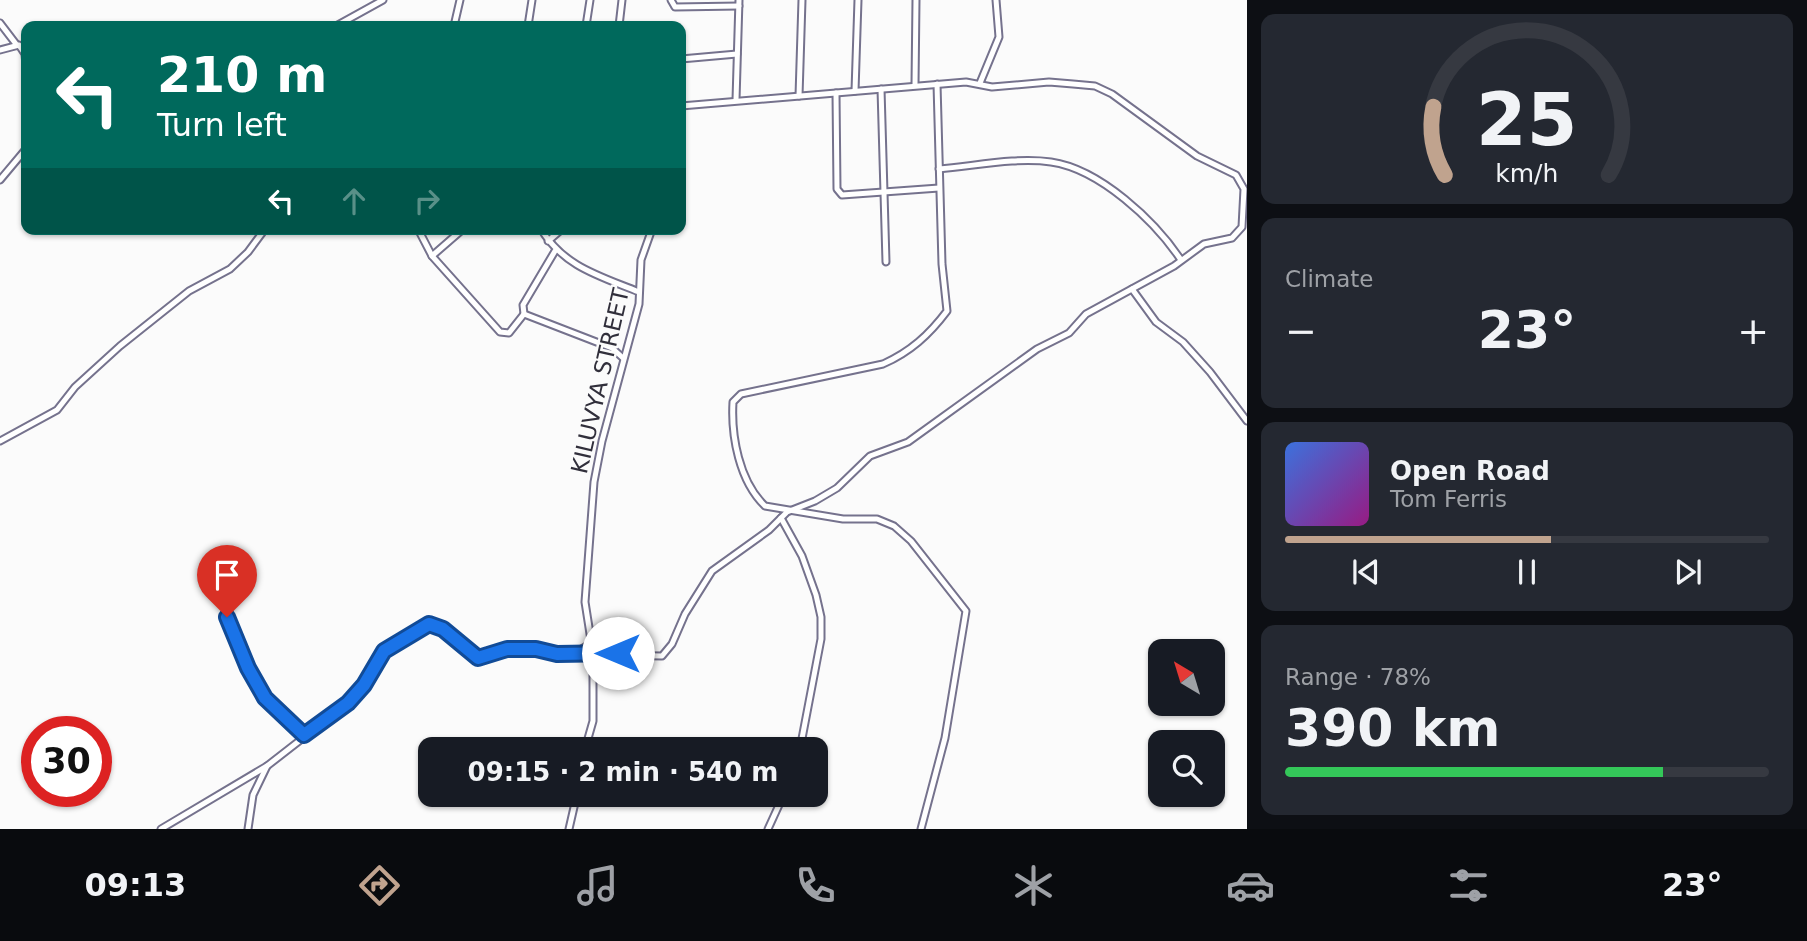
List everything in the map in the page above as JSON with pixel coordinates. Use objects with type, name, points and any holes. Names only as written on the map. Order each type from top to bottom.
[{"type":"street","points":[[345,21],[383,0]]},
{"type":"street","points":[[455,21],[460,0]]},
{"type":"street","points":[[529,21],[532,0]]},
{"type":"street","points":[[587,21],[590,0]]},
{"type":"street","points":[[620,21],[622,0]]},
{"type":"street","points":[[671,0],[675,8],[739,3],[736,100]]},
{"type":"street","points":[[799,96],[802,0]]},
{"type":"street","points":[[855,91],[858,0]]},
{"type":"street","points":[[915,85],[916,0]]},
{"type":"street","points":[[980,83],[999,37],[996,0]]},
{"type":"street","points":[[0,23],[21,48]]},
{"type":"street","points":[[0,50],[16,44]]},
{"type":"street","points":[[686,59],[737,54]]},
{"type":"street","points":[[161,829],[267,766],[348,703],[364,685],[384,651],[429,624],[443,629],[478,658],[507,649],[662,656],[672,645],[685,614],[712,571],[769,530],[787,512],[815,502],[836,488],[870,456],[908,443],[1037,349],[1063,337],[1086,314],[1204,244],[1238,234],[1242,228],[1244,189],[1236,175],[1197,156],[1112,94],[1095,86],[1049,82],[992,87],[980,83],[915,85],[686,105]]},
{"type":"street","points":[[921,829],[944,738],[966,611],[911,541],[894,526],[877,519],[843,519],[787,512],[765,506],[747,479],[737,452],[733,402],[741,394],[883,364],[900,356],[933,330],[948,307],[942,264],[937,84]]},
{"type":"street","points":[[881,89],[886,262]]},
{"type":"street","points":[[836,93],[837,189],[842,195],[939,188]]},
{"type":"street","points":[[1,178],[21,155]]},
{"type":"street","points":[[939,169],[1048,162],[1078,168],[1161,231],[1181,260]]},
{"type":"street","points":[[0,441],[57,410],[75,387],[120,346],[189,291],[230,269],[261,235]]},
{"type":"street","points":[[421,235],[432,257],[500,332],[509,333],[524,314],[523,305],[555,251]]},
{"type":"street","points":[[432,257],[456,235]]},
{"type":"street","points":[[544,235],[555,251],[594,273],[639,292]]},
{"type":"street","points":[[548,241],[555,235]]},
{"type":"street","name":"KILUVYA STREET","points":[[588,737],[593,721],[593,642],[585,602],[590,521],[602,440],[639,292],[641,260],[648,235]]},
{"type":"street","points":[[1132,289],[1156,322],[1183,342],[1210,372],[1247,421]]},
{"type":"street","points":[[524,314],[612,348],[623,358]]},
{"type":"street","points":[[781,518],[802,556],[817,595],[821,617],[821,639],[802,737]]},
{"type":"street","points":[[230,580],[227,622],[248,668],[265,698],[304,735]]},
{"type":"street","points":[[573,654],[593,642]]},
{"type":"street","points":[[248,829],[253,794],[267,766]]},
{"type":"street","points":[[569,829],[574,807]]},
{"type":"street","points":[[768,829],[778,807]]},
{"type":"route","points":[[227,617],[248,668],[265,698],[304,735],[348,703],[364,685],[384,651],[429,624],[443,629],[478,658],[507,649],[536,649],[557,654],[618,653]]}]
